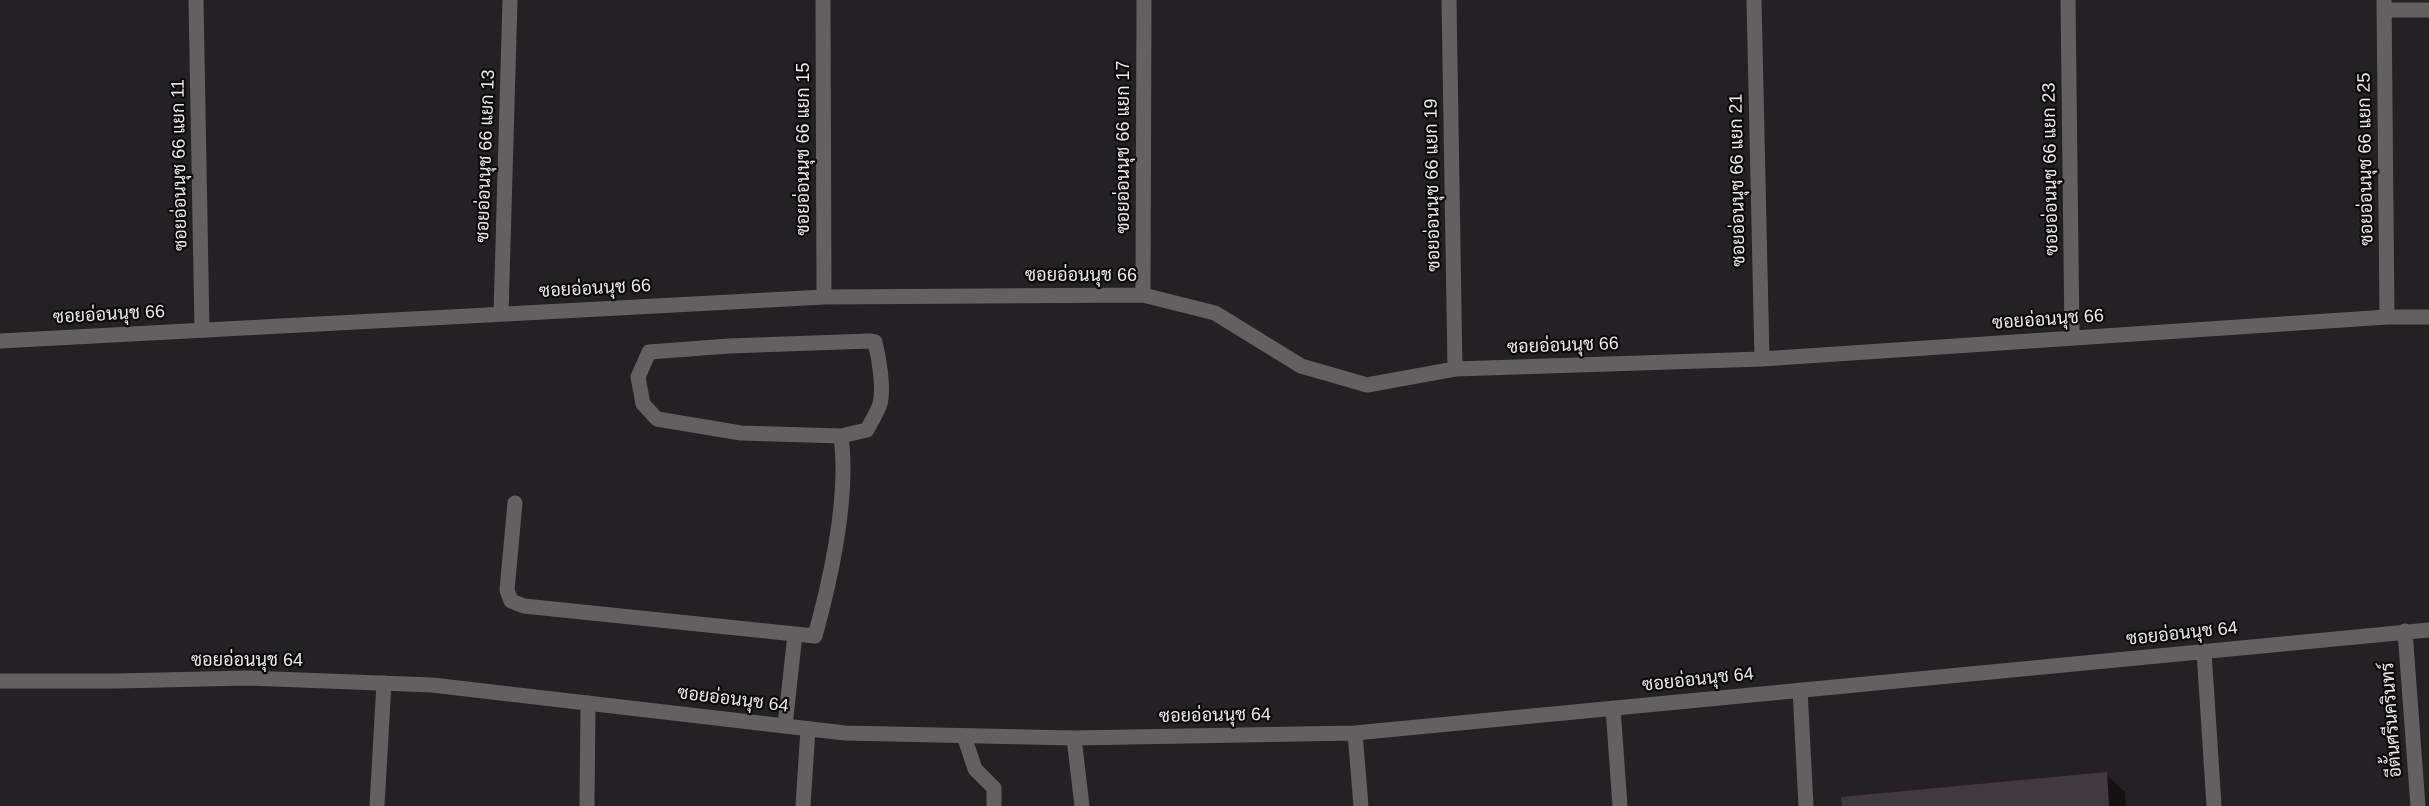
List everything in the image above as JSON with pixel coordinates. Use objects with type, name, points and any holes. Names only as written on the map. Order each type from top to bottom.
[{"type":"street","name":"ซอยอ่อนนุช 66 แยก 11","points":[[196,0],[202,330]]},
{"type":"street","name":"ซอยอ่อนนุช 66 แยก 13","points":[[501,314],[510,0]]},
{"type":"street","name":"ซอยอ่อนนุช 66 แยก 15","points":[[822,0],[824,297]]},
{"type":"street","name":"ซอยอ่อนนุช 66 แยก 17","points":[[1143,295],[1144,0]]},
{"type":"street","name":"ซอยอ่อนนุช 66 แยก 19","points":[[1449,0],[1455,369]]},
{"type":"street","name":"ซอยอ่อนนุช 66 แยก 21","points":[[1754,0],[1762,359]]},
{"type":"street","name":"ซอยอ่อนนุช 66 แยก 23","points":[[2068,0],[2072,338]]},
{"type":"street","points":[[2384,5],[2429,10]]},
{"type":"street","name":"ซอยอ่อนนุช 66 แยก 25","points":[[2384,5],[2387,317]]},
{"type":"street","name":"ซอยอ่อนนุช 66","points":[[0,341],[824,297],[1143,295],[1215,313],[1300,366],[1367,385],[1455,369],[1762,359],[2387,317],[2429,317]]},
{"type":"street","points":[[874,342],[880,370],[880,403],[867,430],[841,436],[741,433],[657,419],[644,404],[638,377],[649,352],[729,346],[874,342]]},
{"type":"street","points":[[515,503],[507,590],[511,601],[524,606],[815,636],[826,597],[839,511],[843,453],[841,436]]},
{"type":"street","name":"ซอยอ่อนนุช 64","points":[[0,681],[248,678],[432,685],[845,733],[1074,738],[1355,734],[2429,630]]},
{"type":"street","name":"อีตั้นศรีนครินทร์","points":[[2405,631],[2418,806]]},
{"type":"street","points":[[785,726],[795,634]]},
{"type":"street","points":[[2204,651],[2214,806]]},
{"type":"street","points":[[377,806],[384,683]]},
{"type":"street","points":[[1800,690],[1806,806]]},
{"type":"street","points":[[587,806],[588,703]]},
{"type":"street","points":[[1613,708],[1620,806]]},
{"type":"street","points":[[803,806],[808,729]]},
{"type":"street","points":[[1355,734],[1361,806]]},
{"type":"street","points":[[964,735],[975,769],[994,788],[1003,806]]},
{"type":"street","points":[[1074,738],[1082,806]]},
{"type":"street","points":[[994,788],[994,806]]},
{"type":"building","points":[[2107,772],[2109,806],[1842,806],[1841,797]]}]
